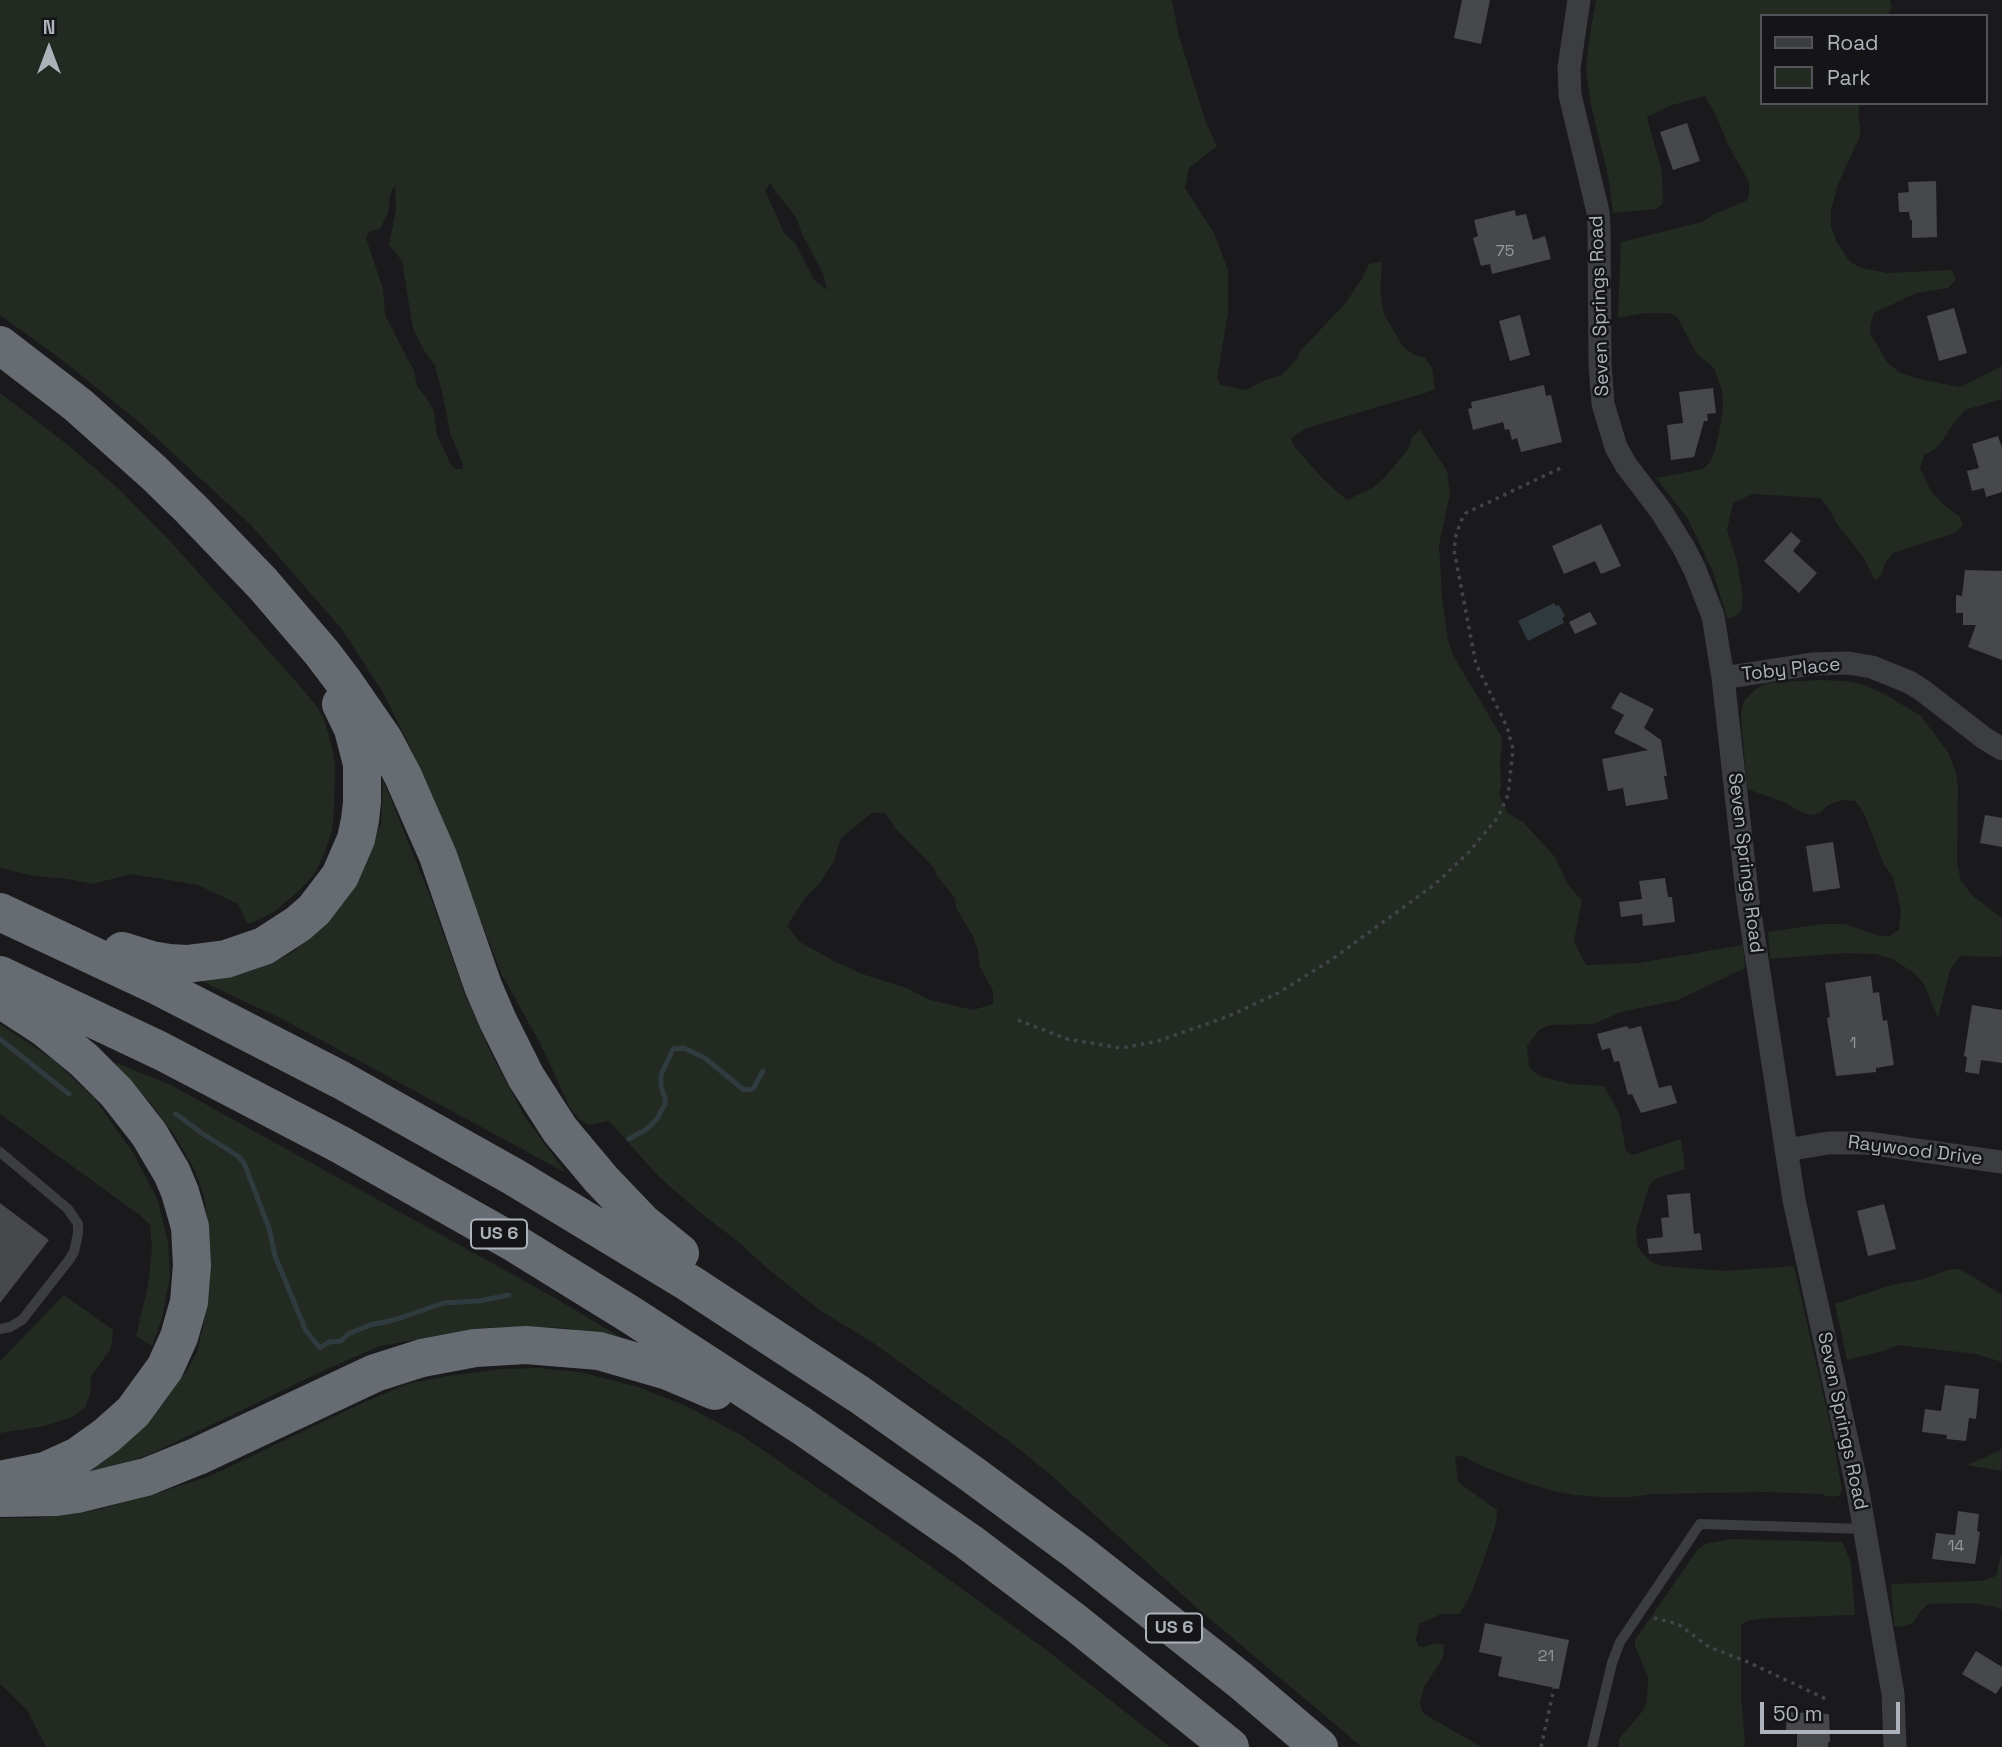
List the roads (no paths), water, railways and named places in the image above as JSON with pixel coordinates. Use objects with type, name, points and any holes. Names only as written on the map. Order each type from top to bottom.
[{"type":"highway","points":[[0,345],[78,405],[191,509],[263,584],[344,682],[384,740],[403,776],[438,856],[483,986],[511,1049],[542,1103],[580,1155],[643,1223],[687,1259],[819,1356],[860,1395]]},
{"type":"highway","points":[[0,362],[71,418],[145,483],[200,537],[283,628],[317,669],[345,712],[358,746],[363,781],[356,839],[340,876],[328,893],[298,924],[246,954],[197,963],[151,960],[116,948],[46,916],[0,900]]},
{"type":"highway","name":"US 6","points":[[0,912],[217,1016],[341,1080],[457,1144],[633,1248],[916,1433],[1079,1553],[1319,1747]]},
{"type":"highway","name":"US 6","points":[[0,975],[99,1020],[284,1114],[516,1244],[631,1315],[746,1389],[969,1542],[1085,1630],[1230,1747]]},
{"type":"highway","points":[[0,999],[45,1028],[84,1060],[117,1093],[149,1133],[180,1192],[190,1227],[192,1265],[189,1302],[179,1337],[160,1376],[133,1412],[78,1456],[45,1471],[0,1480]]},
{"type":"highway","points":[[0,1498],[77,1494],[146,1477],[198,1456],[352,1383],[422,1357],[499,1345],[550,1346],[599,1351],[691,1379],[732,1399],[775,1425],[845,1474],[969,1542]]},
{"type":"street","name":"Seven Springs Road","points":[[1579,0],[1569,68],[1570,95],[1598,212],[1603,404],[1616,447],[1629,472],[1661,511],[1695,570],[1713,616],[1723,678],[1748,901],[1786,1150],[1794,1199],[1857,1486],[1893,1694],[1895,1747]]},
{"type":"street","name":"Toby Place","points":[[1723,678],[1812,664],[1848,663],[1872,667],[1909,681],[2002,749]]},
{"type":"street","name":"Raywood Drive","points":[[1786,1150],[1828,1143],[1867,1143],[2002,1162]]},
{"type":"lane","points":[[0,1152],[68,1209],[78,1224],[74,1252],[69,1260],[22,1320],[10,1328],[0,1329]]},
{"type":"lane","points":[[1592,1747],[1616,1650],[1700,1524],[1864,1530]]},
{"type":"waterway","points":[[0,1039],[69,1094]]},
{"type":"waterway","points":[[629,1139],[647,1129],[657,1119],[665,1104],[661,1075],[673,1049],[684,1048],[705,1058],[744,1090],[753,1089],[763,1071]]},
{"type":"waterway","points":[[176,1114],[238,1156],[244,1163],[269,1228],[275,1256],[306,1331],[320,1348],[329,1342],[341,1341],[348,1334],[370,1325],[444,1303],[479,1301],[509,1295]]}]
